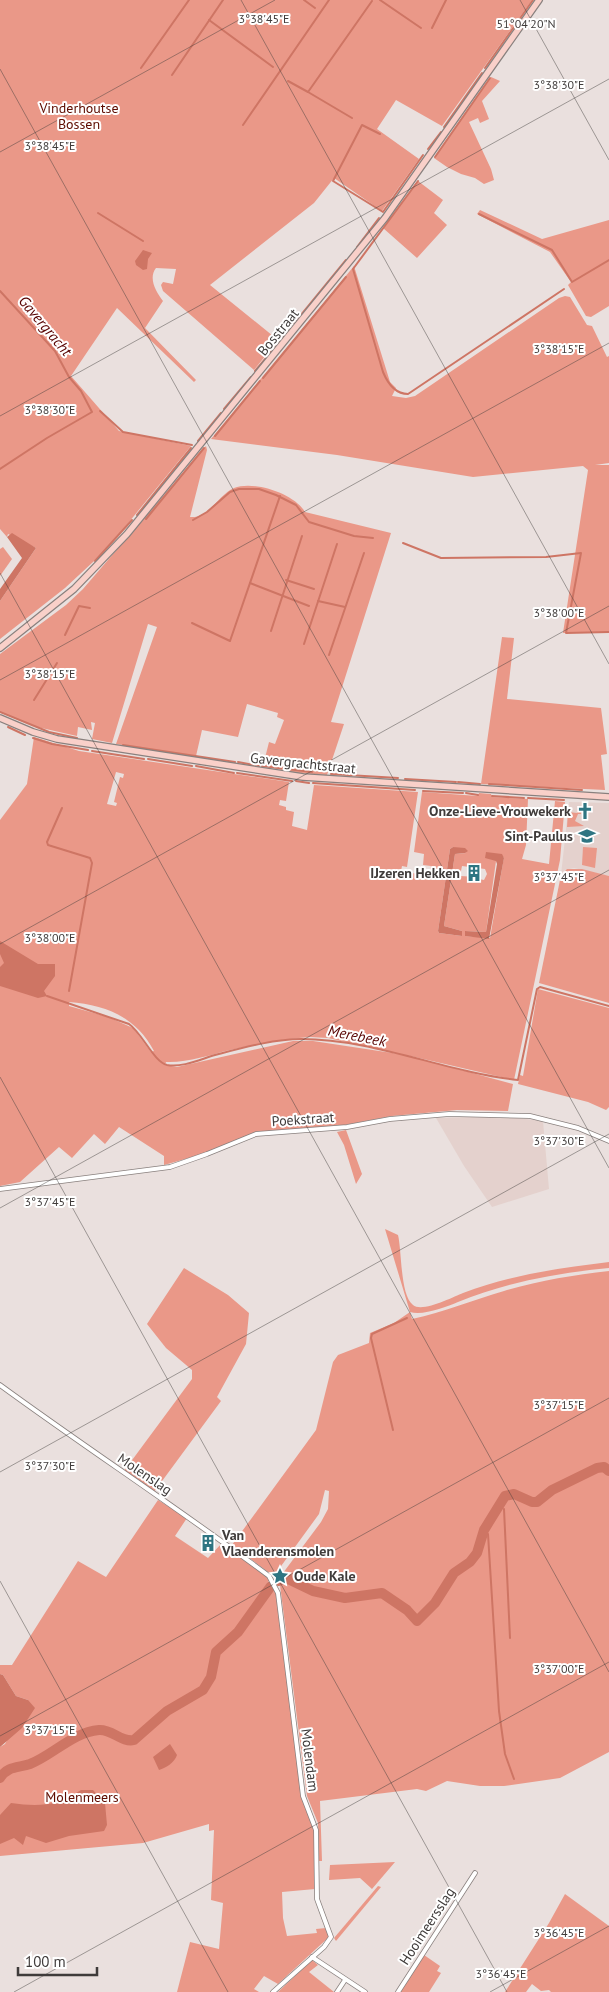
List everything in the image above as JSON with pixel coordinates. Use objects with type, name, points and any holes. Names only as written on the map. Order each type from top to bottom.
[{"type":"street","name":"Bosstraat","points":[[0,648],[74,589],[127,534],[385,218],[539,0]]},
{"type":"street","name":"Gavergrachtstraat","points":[[0,718],[57,739],[271,773],[392,784],[609,797]]},
{"type":"street","name":"Poekstraat","points":[[0,1189],[170,1167],[256,1134],[339,1128],[390,1119],[449,1114],[530,1116],[578,1128],[609,1141]]},
{"type":"street","name":"Molenslag","points":[[0,1384],[121,1472],[203,1526],[275,1583]]},
{"type":"street","name":"Molendam","points":[[275,1583],[303,1796],[316,1830],[317,1899],[331,1937],[312,1957]]},
{"type":"street","name":"Hooimeersslag","points":[[398,1992],[475,1873]]},
{"type":"street","points":[[273,1992],[312,1957],[365,1992]]},
{"type":"street","points":[[336,1992],[345,1980]]},
{"type":"shaded area","points":[[143,250],[152,253],[148,259],[147,269],[143,270],[136,265],[135,261]]},
{"type":"shaded area","points":[[12,533],[36,548],[0,601],[0,589],[22,558],[7,537]]},
{"type":"shaded area","name":"Sint-Paulus","points":[[569,802],[609,803],[609,876],[574,868],[565,870],[561,875]]},
{"type":"shaded area","points":[[453,847],[465,848],[468,851],[455,854],[444,926],[462,931],[462,936],[439,933],[438,931],[450,849]]},
{"type":"shaded area","points":[[486,852],[502,854],[504,858],[489,939],[465,936],[465,931],[486,932],[497,864],[496,861],[485,858]]},
{"type":"shaded area","points":[[0,941],[38,964],[55,964],[55,976],[44,991],[47,996],[38,998],[0,986],[0,967],[4,963],[0,954]]},
{"type":"shaded area","points":[[498,1116],[543,1121],[549,1189],[492,1207],[464,1166],[436,1118]]},
{"type":"shaded area","points":[[0,1674],[3,1675],[16,1696],[28,1700],[35,1708],[22,1728],[0,1747]]},
{"type":"shaded area","points":[[170,1744],[177,1755],[176,1758],[159,1770],[153,1757]]},
{"type":"shaded area","name":"Molenmeers","points":[[81,1790],[93,1790],[105,1803],[107,1825],[104,1831],[69,1836],[46,1843],[26,1836],[23,1845],[14,1838],[0,1844],[0,1815],[11,1803],[48,1804],[64,1799]]},
{"type":"green space","name":"Vinderhoutse Bossen","points":[[0,0],[532,0],[442,126],[396,100],[377,129],[419,159],[382,211],[334,178],[314,203],[210,285],[278,340],[254,370],[163,291],[161,285],[163,282],[173,284],[176,269],[156,268],[153,276],[154,285],[163,301],[145,328],[196,380],[194,382],[117,308],[71,376],[119,431],[191,446],[107,549],[65,588],[0,639],[0,601],[36,548],[8,534],[7,537],[0,529]]},
{"type":"green space","points":[[491,77],[500,81],[482,101],[489,119],[480,123],[478,118],[469,122],[491,169],[494,180],[484,184],[475,178],[447,167],[434,158]]},
{"type":"green space","points":[[418,181],[443,200],[434,213],[447,225],[417,258],[383,228]]},
{"type":"green space","points":[[480,210],[542,239],[609,220],[609,306],[591,317],[586,316],[568,285],[571,282],[550,252],[477,214]]},
{"type":"green space","points":[[354,266],[390,382],[396,388],[392,396],[406,398],[415,396],[559,298],[570,297],[587,325],[592,326],[607,357],[609,356],[609,463],[595,465],[609,465],[609,632],[563,633],[588,470],[583,466],[473,477],[337,455],[211,439]]},
{"type":"green space","points":[[206,446],[207,450],[190,517],[197,517],[203,514],[223,495],[234,488],[252,486],[263,487],[283,494],[300,505],[305,512],[391,533],[331,722],[344,724],[327,775],[298,773],[263,766],[269,742],[275,744],[284,720],[277,717],[278,713],[247,704],[238,737],[202,730],[196,756],[116,744],[157,627],[148,624],[112,743],[92,739],[95,723],[91,722],[92,730],[78,727],[77,736],[37,727],[0,712],[0,654],[66,605],[83,589]]},
{"type":"green space","points":[[3,547],[12,559],[0,576],[0,549]]},
{"type":"green space","points":[[502,637],[514,638],[507,699],[601,708],[607,754],[601,755],[605,790],[481,784]]},
{"type":"green space","points":[[34,737],[79,751],[289,782],[286,801],[280,800],[279,805],[286,807],[286,810],[294,812],[292,826],[307,830],[314,785],[418,792],[407,867],[402,866],[401,871],[429,876],[431,866],[423,865],[424,854],[414,852],[422,792],[478,796],[479,793],[491,794],[492,797],[528,799],[526,845],[522,859],[549,864],[555,801],[565,802],[560,860],[514,1080],[406,1055],[513,1084],[508,1111],[457,1110],[392,1116],[345,1125],[258,1132],[203,1154],[164,1165],[164,1156],[119,1127],[105,1144],[94,1134],[72,1158],[59,1147],[20,1182],[0,1186],[0,820],[27,784]],"holes":[[[116,772],[124,774],[123,778],[120,777],[114,802],[117,803],[116,806],[107,804]],[[453,847],[466,853],[455,854],[444,926],[462,931],[462,936],[439,933],[450,849]],[[504,857],[490,938],[465,936],[466,931],[486,932],[496,861]],[[462,866],[485,869],[487,874],[484,880],[479,879],[479,877],[460,876]],[[69,1002],[95,1006],[119,1015],[138,1029],[154,1051],[151,1052],[133,1028],[108,1017],[69,1006]],[[328,1038],[399,1054],[313,1041],[293,1041],[177,1067],[165,1065],[166,1062],[190,1060],[230,1050],[290,1039]]]},
{"type":"green space","points":[[578,808],[582,808],[581,814],[578,814],[575,821],[584,826],[567,827],[568,812],[577,813]]},
{"type":"green space","points":[[583,847],[597,848],[595,868],[582,865]]},
{"type":"green space","points":[[567,869],[582,869],[609,876],[609,1003],[539,983],[561,875]]},
{"type":"green space","points":[[538,989],[609,1008],[609,1107],[606,1110],[588,1102],[518,1084],[520,1075],[523,1076]]},
{"type":"green space","points":[[346,1130],[362,1174],[356,1184],[344,1145],[337,1132]]},
{"type":"green space","points":[[385,1229],[398,1235],[406,1292],[409,1300],[417,1307],[438,1304],[499,1281],[535,1273],[609,1262],[609,1268],[532,1279],[476,1295],[434,1310],[415,1313],[410,1312]]},
{"type":"green space","points":[[184,1268],[228,1295],[249,1313],[246,1344],[217,1397],[221,1401],[154,1492],[124,1471],[192,1379],[192,1370],[166,1348],[147,1324]]},
{"type":"green space","points":[[609,1271],[609,1752],[560,1778],[504,1786],[480,1786],[447,1781],[426,1791],[417,1789],[320,1801],[322,1861],[319,1861],[318,1823],[307,1796],[280,1585],[289,1583],[312,1594],[345,1599],[381,1596],[388,1598],[413,1620],[416,1618],[395,1600],[380,1591],[358,1596],[345,1596],[339,1593],[304,1587],[283,1578],[283,1573],[321,1522],[328,1509],[329,1491],[325,1490],[319,1514],[276,1573],[272,1575],[232,1545],[316,1430],[333,1362],[338,1355],[369,1343],[370,1333],[394,1323],[410,1312],[412,1319],[530,1284],[569,1276]]},
{"type":"green space","points":[[158,1500],[187,1518],[175,1536],[208,1558],[222,1543],[270,1579],[236,1630],[223,1644],[226,1646],[244,1628],[265,1596],[275,1588],[301,1794],[314,1830],[315,1889],[282,1892],[283,1918],[287,1936],[317,1933],[316,1929],[326,1928],[329,1937],[278,1984],[264,1976],[254,1989],[259,1992],[177,1992],[190,1942],[219,1949],[223,1903],[211,1900],[214,1830],[209,1831],[209,1824],[143,1843],[0,1856],[0,1747],[5,1744],[28,1700],[16,1696],[3,1675],[0,1674],[0,1665],[12,1665],[78,1561],[106,1577]],"holes":[[[99,1728],[110,1729],[133,1739],[125,1744],[109,1733],[90,1734],[31,1766],[29,1762],[74,1736]]]},
{"type":"green space","points":[[395,1862],[372,1889],[360,1878],[329,1880],[330,1865]]},
{"type":"green space","points":[[378,1886],[381,1887],[336,1941],[334,1938]]},
{"type":"green space","points":[[565,1894],[609,1926],[609,1992],[541,1991],[532,1984],[526,1992],[505,1992],[549,1923]]},
{"type":"green space","points":[[424,1955],[440,1966],[437,1971],[441,1973],[429,1992],[400,1992]]},
{"type":"green space","points":[[312,1960],[318,1965],[309,1972],[334,1992],[278,1992]]},
{"type":"waterway","points":[[141,68],[189,0]]},
{"type":"waterway","points":[[172,75],[223,0]]},
{"type":"waterway","points":[[304,0],[315,8]]},
{"type":"waterway","points":[[243,125],[329,0]]},
{"type":"waterway","points":[[380,0],[421,28]]},
{"type":"waterway","points":[[432,28],[446,0]]},
{"type":"waterway","points":[[485,68],[533,0]]},
{"type":"waterway","points":[[352,118],[308,92],[372,1]]},
{"type":"waterway","points":[[209,20],[273,67]]},
{"type":"waterway","points":[[444,127],[482,73]]},
{"type":"waterway","points":[[435,157],[490,78]]},
{"type":"waterway","points":[[288,81],[308,92]]},
{"type":"waterway","points":[[380,134],[362,125],[333,181],[383,212],[423,155]]},
{"type":"waterway","points":[[428,149],[441,132]]},
{"type":"waterway","points":[[418,181],[353,269],[383,372],[387,381],[396,390],[403,394],[408,394],[564,289]]},
{"type":"waterway","points":[[98,213],[143,241]]},
{"type":"waterway","points":[[479,214],[552,250],[572,282],[609,260]]},
{"type":"waterway","points":[[357,247],[379,218]]},
{"type":"waterway","points":[[292,326],[346,260]]},
{"type":"waterway","points":[[263,378],[346,277]]},
{"type":"waterway","name":"Gavergracht","points":[[0,291],[55,351],[69,377],[81,391],[92,412],[47,438],[0,469]]},
{"type":"waterway","points":[[255,371],[289,331]]},
{"type":"waterway","points":[[224,409],[251,377]]},
{"type":"waterway","points":[[215,436],[260,381]]},
{"type":"waterway","points":[[100,411],[123,432],[192,445]]},
{"type":"waterway","points":[[198,441],[221,413]]},
{"type":"waterway","points":[[137,515],[191,448]]},
{"type":"waterway","points":[[146,519],[204,448]]},
{"type":"waterway","points":[[193,520],[207,512],[230,492],[239,489],[259,489],[296,505],[309,522],[354,536],[373,538]]},
{"type":"waterway","points":[[192,623],[230,641],[280,496]]},
{"type":"waterway","points":[[95,561],[132,520]]},
{"type":"waterway","points":[[271,631],[302,536]]},
{"type":"waterway","points":[[403,543],[441,558],[546,557],[581,553],[566,633],[609,632]]},
{"type":"waterway","points":[[304,644],[337,544]]},
{"type":"waterway","points":[[329,655],[364,553]]},
{"type":"waterway","points":[[286,580],[314,589]]},
{"type":"waterway","points":[[250,583],[309,606]]},
{"type":"waterway","points":[[318,601],[345,607]]},
{"type":"waterway","points":[[65,635],[79,606],[90,608]]},
{"type":"waterway","points":[[34,700],[57,663]]},
{"type":"waterway","points":[[0,712],[49,732],[77,738]]},
{"type":"waterway","points":[[8,727],[25,735]]},
{"type":"waterway","points":[[33,738],[52,744],[88,750]]},
{"type":"waterway","points":[[123,745],[235,762]]},
{"type":"waterway","points":[[92,751],[144,759]]},
{"type":"waterway","points":[[148,759],[192,766]]},
{"type":"waterway","points":[[238,762],[259,766]]},
{"type":"waterway","points":[[196,766],[234,773]]},
{"type":"waterway","points":[[262,766],[312,772]]},
{"type":"waterway","points":[[237,773],[292,781]]},
{"type":"waterway","points":[[331,774],[398,778]]},
{"type":"waterway","points":[[405,779],[456,782]]},
{"type":"waterway","points":[[296,781],[309,783]]},
{"type":"waterway","points":[[458,782],[480,784]]},
{"type":"waterway","points":[[313,783],[415,790]]},
{"type":"waterway","points":[[489,784],[582,790]]},
{"type":"waterway","points":[[423,791],[463,793]]},
{"type":"waterway","points":[[466,793],[478,795]]},
{"type":"waterway","points":[[492,796],[524,798]]},
{"type":"waterway","points":[[528,798],[564,800]]},
{"type":"waterway","points":[[62,808],[47,842],[48,845],[90,858],[92,863],[69,991]]},
{"type":"waterway","name":"Merebeek","points":[[47,996],[129,1024],[139,1034],[157,1059],[167,1065],[185,1064],[269,1042],[291,1039],[329,1040],[356,1044],[464,1070],[518,1080],[537,989],[540,987],[609,1006]]},
{"type":"waterway","points":[[393,1430],[371,1338],[372,1334],[407,1318]]},
{"type":"waterway","name":"Oude Kale","points":[[279,1581],[286,1578],[313,1591],[345,1598],[382,1593],[407,1610],[417,1621],[435,1603],[454,1573],[470,1562],[477,1553],[484,1530],[505,1496],[514,1494],[532,1502],[537,1502],[552,1490],[597,1468],[604,1467],[609,1471]]},
{"type":"waterway","points":[[504,1509],[510,1638]]},
{"type":"waterway","points":[[488,1534],[499,1711],[505,1754],[514,1779]]},
{"type":"waterway","name":"Oude Kale","points":[[0,1778],[6,1771],[39,1760],[72,1739],[90,1732],[104,1730],[125,1740],[134,1740],[167,1711],[203,1690],[211,1677],[216,1652],[238,1632],[271,1586]]},
{"type":"place","name":"Onze-Lieve-Vrouwekerk","points":[[585,811]]},
{"type":"place","name":"Sint-Paulus","points":[[587,836]]},
{"type":"place","name":"IJzeren Hekken","points":[[474,873]]},
{"type":"place","name":"Van Vlaenderensmolen","points":[[208,1543]]},
{"type":"place","name":"Oude Kale","points":[[280,1576]]}]
